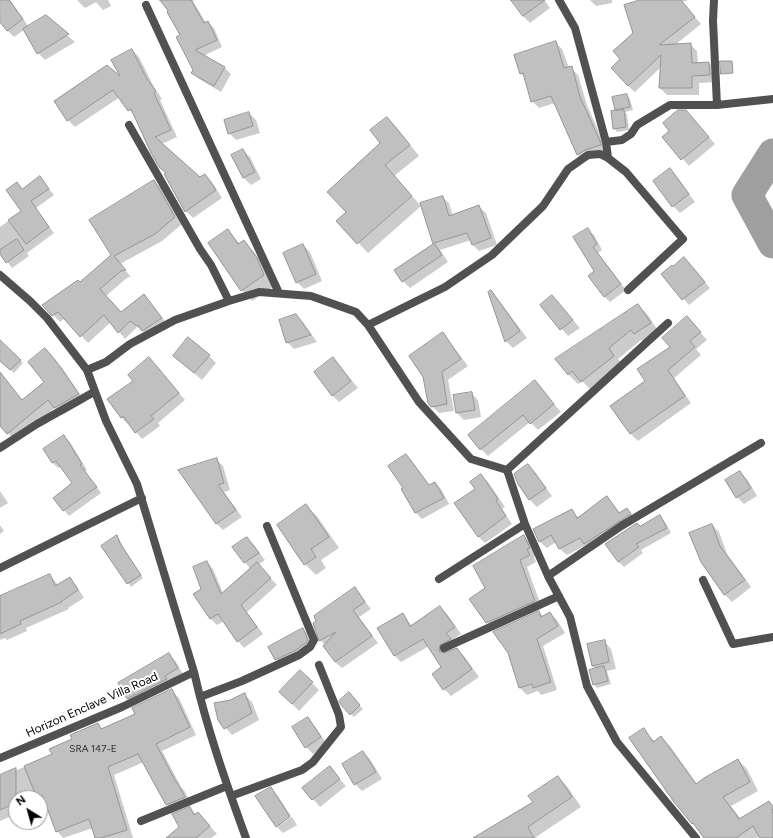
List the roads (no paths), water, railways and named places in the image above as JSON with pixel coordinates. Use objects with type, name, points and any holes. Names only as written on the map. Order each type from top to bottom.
[{"type":"street","points":[[559,0],[575,28],[606,142],[608,158]]},
{"type":"street","points":[[714,0],[713,21],[717,105]]},
{"type":"street","points":[[146,5],[279,293]]},
{"type":"street","points":[[606,142],[622,140],[631,134],[637,125],[670,105],[717,105],[773,99]]},
{"type":"street","points":[[129,125],[200,249],[211,265],[229,301]]},
{"type":"street","points":[[368,325],[445,287],[492,255],[543,206],[568,169],[588,155],[600,154],[608,158],[626,172],[683,239],[628,290]]},
{"type":"street","points":[[0,275],[47,318],[87,370],[106,421],[137,484],[227,786],[246,838]]},
{"type":"street","points":[[87,370],[106,362],[130,344],[175,320],[229,301],[259,292],[311,296],[356,312],[368,325],[419,402],[470,459],[507,470]]},
{"type":"street","points":[[507,470],[668,323]]},
{"type":"street","points":[[0,448],[37,424],[94,392]]},
{"type":"street","points":[[548,576],[621,526],[761,443]]},
{"type":"street","points":[[507,470],[525,524],[548,576],[570,617],[587,686],[617,742],[696,838]]},
{"type":"street","points":[[0,568],[142,498]]},
{"type":"street","points":[[439,578],[525,524]]},
{"type":"street","points":[[200,697],[242,681],[299,655],[310,647],[314,640],[267,526]]},
{"type":"street","points":[[703,580],[733,644],[773,637]]},
{"type":"street","points":[[444,648],[559,596]]},
{"type":"street","points":[[231,796],[302,770],[313,762],[341,727],[339,715],[319,664]]},
{"type":"street","name":"Horizon Enclave Villa Road","points":[[0,758],[122,707],[194,672]]},
{"type":"street","points":[[141,821],[227,786]]},
{"type":"waterway","points":[[773,154],[747,195],[773,243]]}]
